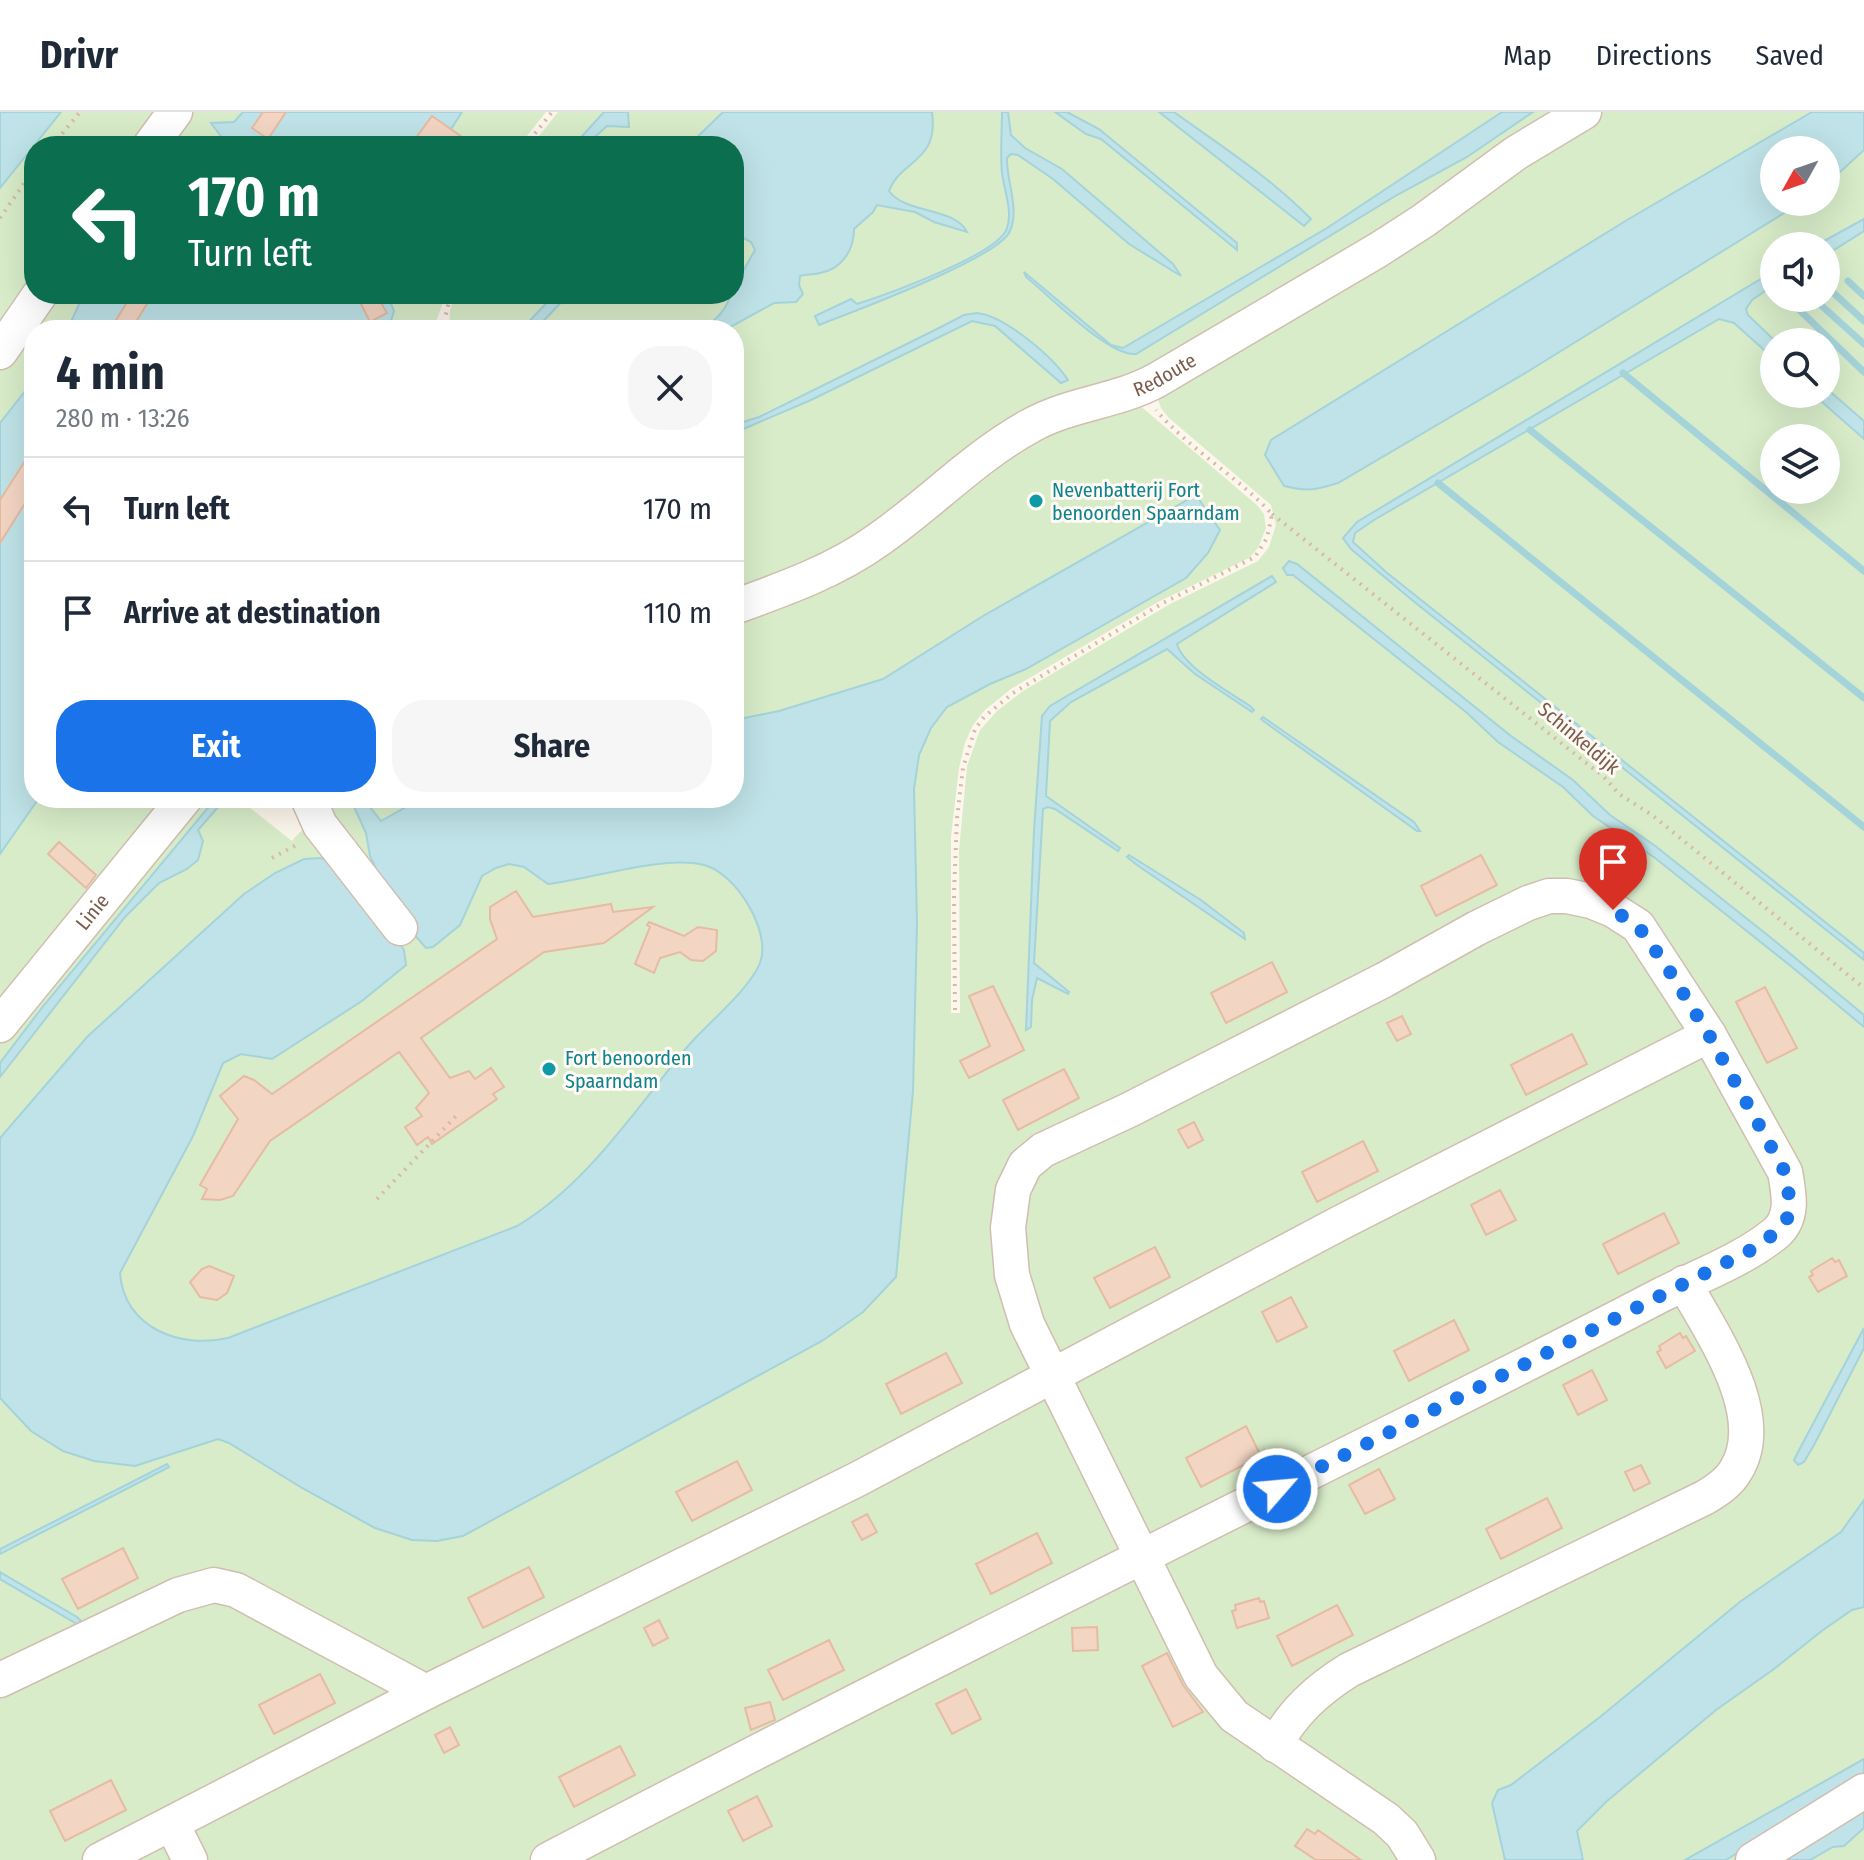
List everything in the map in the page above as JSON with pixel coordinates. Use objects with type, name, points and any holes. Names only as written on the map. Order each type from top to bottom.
[{"type":"street","points":[[157,136],[175,112]]},
{"type":"street","name":"Redoute","points":[[744,603],[820,573],[862,551],[1029,426],[1061,411],[1140,389],[1378,250],[1516,153],[1584,112]]},
{"type":"street","points":[[0,352],[33,304]]},
{"type":"street","name":"Linie","points":[[0,1025],[177,808]]},
{"type":"street","points":[[312,808],[320,825],[400,928]]},
{"type":"street","points":[[548,1860],[804,1726],[1141,1557],[1684,1283],[1753,1249],[1778,1231],[1788,1217],[1785,1172],[1709,1035],[1638,926],[1613,910],[1567,896],[1549,896],[1477,928],[1384,980],[1043,1150],[1025,1165],[1013,1190],[1008,1228],[1012,1275],[1027,1324],[1050,1376],[1141,1557],[1201,1676],[1234,1716],[1386,1819],[1402,1834],[1418,1860]]},
{"type":"street","points":[[100,1860],[426,1692],[856,1480],[1340,1223],[1709,1035]]},
{"type":"street","points":[[1275,1745],[1299,1709],[1323,1686],[1349,1670],[1704,1498],[1735,1473],[1744,1455],[1745,1407],[1733,1376],[1684,1283]]},
{"type":"street","points":[[0,1680],[146,1609],[197,1588],[214,1585],[236,1590],[426,1692]]},
{"type":"street","points":[[1753,1860],[1864,1791]]},
{"type":"street","points":[[172,1824],[190,1860]]},
{"type":"path","points":[[60,136],[80,112]]},
{"type":"path","points":[[533,136],[552,112]]},
{"type":"path","points":[[0,218],[24,183]]},
{"type":"path","name":"Schinkeldijk","points":[[1140,389],[1168,424],[1272,514],[1592,767],[1619,794],[1652,815],[1737,883],[1864,988]]},
{"type":"path","points":[[955,1010],[957,818],[963,768],[975,729],[984,717],[1013,693],[1163,603],[1255,557],[1267,538],[1272,514]]},
{"type":"path","points":[[377,1199],[456,1116]]},
{"type":"green space","points":[[0,112],[169,112],[151,136],[24,136],[24,304],[27,304],[0,343]]},
{"type":"green space","points":[[183,112],[546,112],[527,136],[165,136]]},
{"type":"green space","points":[[558,112],[1574,112],[900,518],[744,597],[744,320],[450,320],[452,304],[744,304],[744,136],[539,136]]},
{"type":"green space","points":[[1597,112],[1864,112],[1864,1784],[1741,1860],[0,1860],[0,1034],[184,808],[250,808],[292,841],[326,808],[744,808],[744,606],[1013,444],[1138,404],[1258,506],[1264,514],[1266,528],[1258,548],[1249,558],[1158,602],[1011,689],[985,710],[973,725],[959,768],[951,837],[951,1013],[960,1013],[959,851],[967,766],[980,730],[997,711],[1023,691],[1170,604],[1258,561],[1269,547],[1276,525],[1271,505],[1169,418],[1157,397]]},
{"type":"green space","points":[[41,304],[442,304],[437,320],[30,320]]},
{"type":"green space","points":[[24,328],[24,808],[169,808],[0,1016],[0,363]]},
{"type":"green space","points":[[1864,1828],[1864,1860],[1810,1860],[1846,1843]]},
{"type":"water","points":[[0,112],[61,112],[42,136],[24,136],[24,158],[0,188]]},
{"type":"water","points":[[243,112],[462,112],[446,136],[221,136],[211,123],[234,122]]},
{"type":"water","points":[[604,112],[628,112],[629,127],[607,126],[596,136],[582,136]]},
{"type":"water","points":[[723,112],[932,112],[933,129],[925,151],[902,172],[889,191],[906,204],[952,218],[967,232],[934,222],[915,212],[877,205],[854,229],[852,244],[840,263],[828,271],[800,276],[799,285],[803,294],[796,302],[774,303],[743,320],[715,320],[727,304],[744,304],[744,269],[755,250],[751,242],[744,238],[744,136],[698,136]]},
{"type":"water","points":[[1002,112],[1008,112],[1011,135],[1025,148],[1062,169],[1173,264],[1181,276],[1129,244],[1053,179],[1018,155],[1011,154],[1007,158],[1013,222],[1000,242],[980,255],[923,283],[819,325],[815,316],[851,299],[857,304],[940,272],[985,250],[1000,238],[1007,228],[1009,215],[1001,165]]},
{"type":"water","points":[[1055,112],[1067,112],[1099,129],[1237,243],[1237,250],[1101,139],[1086,134]]},
{"type":"water","points":[[1159,112],[1174,112],[1262,176],[1311,219],[1304,226]]},
{"type":"water","points":[[1502,112],[1533,112],[1467,157],[1397,195],[1136,354],[1111,346],[1096,336],[1026,277],[1024,272],[1111,345],[1123,348],[1327,228]]},
{"type":"water","points":[[1812,112],[1864,112],[1864,150],[1840,172],[1840,136],[1771,136]]},
{"type":"water","points":[[1760,142],[1760,216],[1779,216],[1527,372],[1338,483],[1311,489],[1284,486],[1265,455],[1271,440],[1627,220]]},
{"type":"water","points":[[1864,219],[1864,231],[1840,246],[1840,232]]},
{"type":"water","points":[[1760,279],[1760,295],[1746,309],[1761,328],[1760,346],[1734,323],[1719,319],[1374,520],[1355,533],[1353,542],[1386,572],[1864,953],[1864,960],[1351,549],[1343,538],[1357,522]]},
{"type":"water","points":[[79,304],[391,304],[394,311],[391,320],[72,320]]},
{"type":"water","points":[[546,304],[560,304],[544,320],[530,320]]},
{"type":"water","points":[[977,313],[988,316],[1014,329],[1051,360],[1068,380],[1061,383],[995,326],[972,321],[811,400],[744,429],[744,422],[964,315]]},
{"type":"water","points":[[24,393],[24,808],[32,808],[0,854],[0,423]]},
{"type":"water","points":[[1840,400],[1864,421],[1864,439],[1829,408],[1840,408]]},
{"type":"water","points":[[1196,495],[1220,530],[1208,553],[1186,578],[1026,669],[947,707],[931,728],[919,755],[914,789],[917,924],[913,1091],[896,1277],[863,1312],[822,1341],[463,1536],[437,1541],[412,1540],[375,1528],[218,1439],[135,1466],[94,1461],[63,1451],[31,1431],[0,1398],[0,1138],[88,1036],[244,894],[275,873],[304,859],[322,858],[385,888],[370,856],[366,833],[355,808],[371,808],[381,821],[404,808],[744,808],[744,718],[779,711],[883,679],[983,616]],"holes":[[[509,864],[524,867],[548,884],[647,865],[704,865],[728,879],[748,905],[761,936],[760,963],[747,984],[688,1046],[610,1144],[566,1189],[517,1226],[228,1338],[210,1341],[174,1337],[143,1321],[124,1292],[120,1273],[193,1136],[223,1063],[241,1054],[272,1059],[362,1001],[406,965],[404,950],[393,934],[405,924],[426,948],[433,947],[460,925],[482,876],[496,868]]]},
{"type":"water","points":[[1289,561],[1297,564],[1511,736],[1573,780],[1610,815],[1654,845],[1770,937],[1864,1015],[1864,1027],[1655,858],[1593,816],[1563,787],[1498,742],[1466,712],[1293,575],[1287,575],[1283,568]]},
{"type":"water","points":[[1272,576],[1276,582],[1177,644],[1188,662],[1250,706],[1254,710],[1252,712],[1195,674],[1167,649],[1071,702],[1050,721],[1046,796],[1120,848],[1118,851],[1055,809],[1043,809],[1034,963],[1069,992],[1037,978],[1031,1027],[1026,1030],[1042,716],[1050,706]]},
{"type":"water","points":[[1263,717],[1414,822],[1420,831],[1266,723],[1261,719]]},
{"type":"water","points":[[208,808],[217,808],[198,830],[203,841],[198,860],[159,883],[125,917],[0,1077],[0,1063],[44,1005]]},
{"type":"water","points":[[1129,855],[1201,900],[1244,933],[1245,939],[1137,865],[1127,857]]},
{"type":"water","points":[[1864,1328],[1864,1348],[1814,1445],[1804,1462],[1798,1465],[1794,1460]]},
{"type":"water","points":[[167,1464],[169,1467],[0,1554],[0,1549]]},
{"type":"water","points":[[1864,1500],[1864,1607],[1852,1610],[1823,1630],[1716,1710],[1607,1801],[1577,1831],[1583,1860],[1505,1860],[1492,1803],[1498,1790],[1511,1785],[1600,1717],[1741,1601],[1841,1532]]},
{"type":"water","points":[[0,1572],[81,1621],[77,1624],[0,1579]]},
{"type":"water","points":[[1864,1759],[1864,1773],[1726,1860],[1685,1860]]},
{"type":"water","points":[[1864,1809],[1864,1828],[1844,1846],[1833,1847],[1810,1860],[1783,1860]]},
{"type":"building","points":[[263,112],[286,112],[270,136],[264,136],[252,128]]},
{"type":"building","points":[[432,116],[461,136],[417,136]]},
{"type":"building","points":[[126,304],[147,304],[137,320],[116,320]]},
{"type":"building","points":[[361,304],[382,304],[387,313],[369,320]]},
{"type":"building","points":[[24,463],[24,505],[0,543],[0,500]]},
{"type":"building","points":[[59,842],[96,875],[86,888],[48,854]]},
{"type":"building","points":[[1481,855],[1497,885],[1436,916],[1421,886]]},
{"type":"building","points":[[516,891],[533,917],[611,904],[613,912],[653,907],[604,943],[544,952],[421,1038],[450,1078],[469,1071],[475,1079],[491,1068],[504,1087],[493,1094],[497,1099],[432,1144],[428,1137],[417,1145],[405,1127],[422,1116],[416,1108],[429,1093],[399,1052],[270,1141],[233,1196],[220,1200],[202,1199],[207,1189],[200,1185],[238,1119],[220,1096],[244,1076],[272,1094],[497,939],[490,919],[490,907]]},
{"type":"building","points":[[649,922],[684,936],[698,927],[717,930],[716,951],[703,961],[691,960],[680,952],[660,958],[654,973],[635,964],[650,927],[647,925]]},
{"type":"building","points":[[1272,962],[1287,992],[1226,1023],[1211,993]]},
{"type":"building","points":[[993,986],[1024,1050],[969,1078],[960,1061],[990,1046],[969,996]]},
{"type":"building","points":[[1765,987],[1797,1048],[1767,1063],[1736,1002]]},
{"type":"building","points":[[1402,1016],[1411,1034],[1397,1041],[1387,1023]]},
{"type":"building","points":[[1572,1034],[1587,1064],[1526,1095],[1511,1065]]},
{"type":"building","points":[[1064,1069],[1079,1098],[1018,1130],[1003,1100]]},
{"type":"building","points":[[1194,1122],[1203,1140],[1188,1148],[1178,1130]]},
{"type":"building","points":[[1363,1141],[1378,1171],[1317,1202],[1302,1172]]},
{"type":"building","points":[[1500,1190],[1516,1220],[1486,1235],[1471,1205]]},
{"type":"building","points":[[1664,1213],[1679,1243],[1618,1274],[1603,1244]]},
{"type":"building","points":[[1155,1247],[1170,1277],[1110,1308],[1094,1278]]},
{"type":"building","points":[[1832,1258],[1835,1262],[1839,1260],[1847,1276],[1818,1292],[1809,1277],[1813,1275],[1811,1271]]},
{"type":"building","points":[[209,1266],[234,1276],[227,1293],[217,1300],[200,1297],[190,1282]]},
{"type":"building","points":[[1291,1297],[1307,1327],[1277,1342],[1262,1312]]},
{"type":"building","points":[[1454,1320],[1469,1350],[1409,1381],[1394,1351]]},
{"type":"building","points":[[1680,1333],[1683,1338],[1686,1336],[1695,1351],[1666,1368],[1657,1352],[1661,1350],[1659,1346]]},
{"type":"building","points":[[946,1353],[962,1383],[901,1414],[886,1384]]},
{"type":"building","points":[[1592,1370],[1607,1400],[1578,1415],[1563,1385]]},
{"type":"building","points":[[1246,1426],[1261,1456],[1201,1487],[1186,1458]]},
{"type":"building","points":[[737,1461],[752,1490],[692,1521],[676,1492]]},
{"type":"building","points":[[1641,1465],[1650,1483],[1634,1491],[1625,1472]]},
{"type":"building","points":[[1379,1469],[1395,1499],[1365,1514],[1349,1485]]},
{"type":"building","points":[[1547,1498],[1562,1528],[1501,1559],[1486,1529]]},
{"type":"building","points":[[867,1514],[877,1532],[862,1540],[852,1522]]},
{"type":"building","points":[[1037,1533],[1052,1563],[991,1594],[976,1564]]},
{"type":"building","points":[[123,1548],[138,1578],[78,1609],[62,1579]]},
{"type":"building","points":[[529,1567],[544,1597],[483,1628],[468,1598]]},
{"type":"building","points":[[1259,1598],[1260,1602],[1264,1601],[1269,1618],[1237,1628],[1232,1611],[1236,1610],[1235,1605]]},
{"type":"building","points":[[1337,1605],[1353,1635],[1292,1666],[1277,1636]]},
{"type":"building","points":[[659,1620],[668,1638],[653,1646],[644,1628]]},
{"type":"building","points":[[1097,1627],[1098,1650],[1073,1651],[1072,1628]]},
{"type":"building","points":[[829,1640],[844,1670],[783,1700],[768,1670]]},
{"type":"building","points":[[1167,1653],[1183,1685],[1203,1712],[1173,1727],[1142,1666]]},
{"type":"building","points":[[320,1674],[335,1703],[274,1734],[259,1705]]},
{"type":"building","points":[[966,1689],[981,1719],[952,1734],[936,1704]]},
{"type":"building","points":[[770,1702],[775,1720],[751,1730],[745,1708]]},
{"type":"building","points":[[450,1727],[459,1745],[444,1753],[435,1735]]},
{"type":"building","points":[[620,1746],[635,1775],[574,1807],[559,1777]]},
{"type":"building","points":[[111,1780],[126,1810],[65,1841],[50,1811]]},
{"type":"building","points":[[757,1796],[772,1826],[743,1841],[728,1811]]},
{"type":"building","points":[[1307,1829],[1315,1834],[1318,1830],[1361,1860],[1316,1860],[1295,1846]]},
{"type":"waterway","points":[[1848,281],[1864,296]]},
{"type":"waterway","points":[[1840,299],[1864,321]]},
{"type":"waterway","points":[[1802,312],[1864,372]]},
{"type":"waterway","points":[[1829,312],[1864,344]]},
{"type":"waterway","points":[[1623,373],[1864,571]]},
{"type":"waterway","points":[[1530,430],[1864,698]]},
{"type":"waterway","points":[[1438,483],[1864,827]]},
{"type":"place","name":"Nevenbatterij Fort benoorden Spaarndam","points":[[1036,501]]},
{"type":"place","name":"Fort benoorden Spaarndam","points":[[549,1069]]},
{"type":"route","points":[[1277,1489],[1753,1249],[1778,1231],[1788,1217],[1785,1172],[1709,1035],[1638,926],[1613,910]]}]
